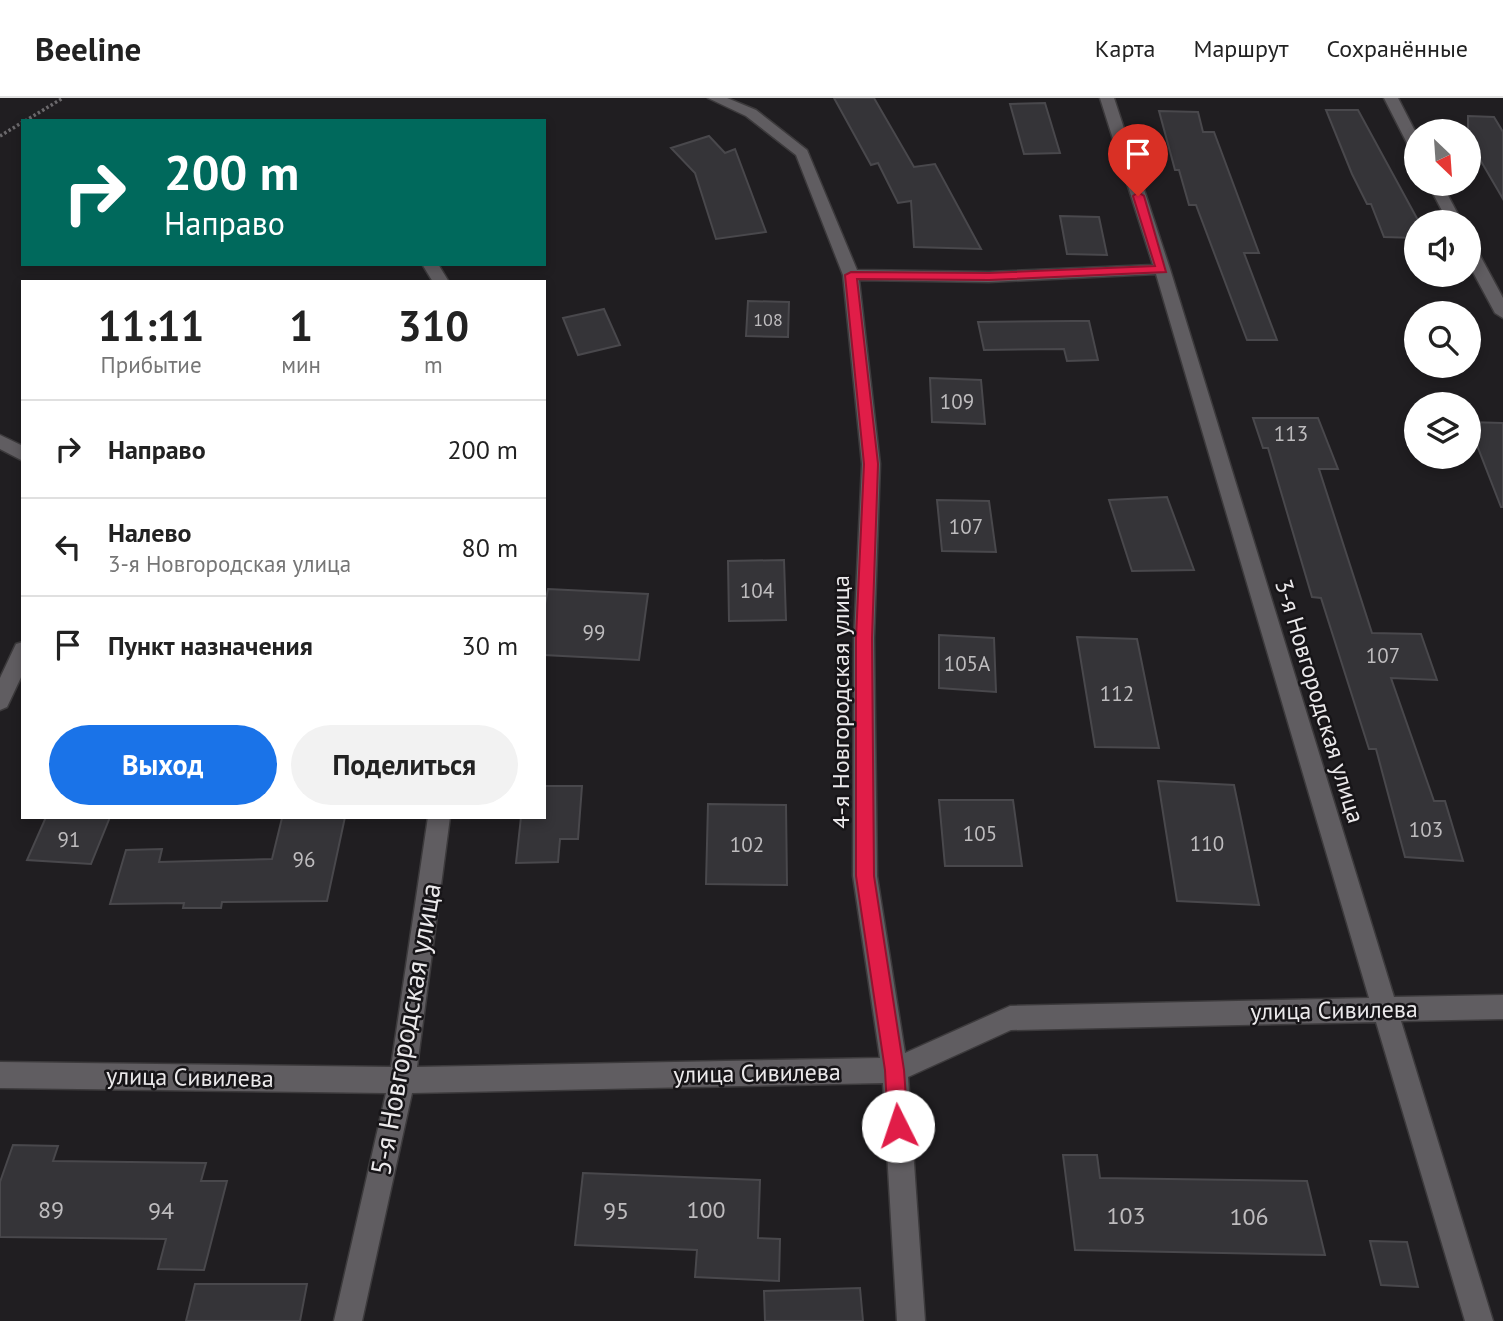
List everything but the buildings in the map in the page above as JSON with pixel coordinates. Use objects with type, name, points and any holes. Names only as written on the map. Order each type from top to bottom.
[{"type":"street","name":"4-я Новгородская улица","points":[[715,98],[751,113],[802,153],[851,275],[871,464],[864,638],[865,876],[895,1070],[911,1321]]},
{"type":"street","name":"3-я Новгородская улица","points":[[1107,98],[1162,269],[1479,1321]]},
{"type":"street","points":[[1391,98],[1404,123]]},
{"type":"street","points":[[851,275],[989,277],[1162,269]]},
{"type":"street","points":[[1481,272],[1503,313]]},
{"type":"street","points":[[0,441],[21,454]]},
{"type":"street","points":[[0,701],[21,654]]},
{"type":"street","name":"5-я Новгородская улица","points":[[348,1321],[402,1080],[439,819]]},
{"type":"street","name":"улица Сивилева","points":[[0,1074],[402,1080],[895,1070],[1010,1018],[1503,1007]]},
{"type":"path","points":[[29,119],[63,98]]},
{"type":"path","points":[[0,136],[21,124]]},
{"type":"route","points":[[898,1126],[895,1070],[865,876],[864,638],[871,464],[851,275],[989,277],[1162,269],[1138,196]]}]
